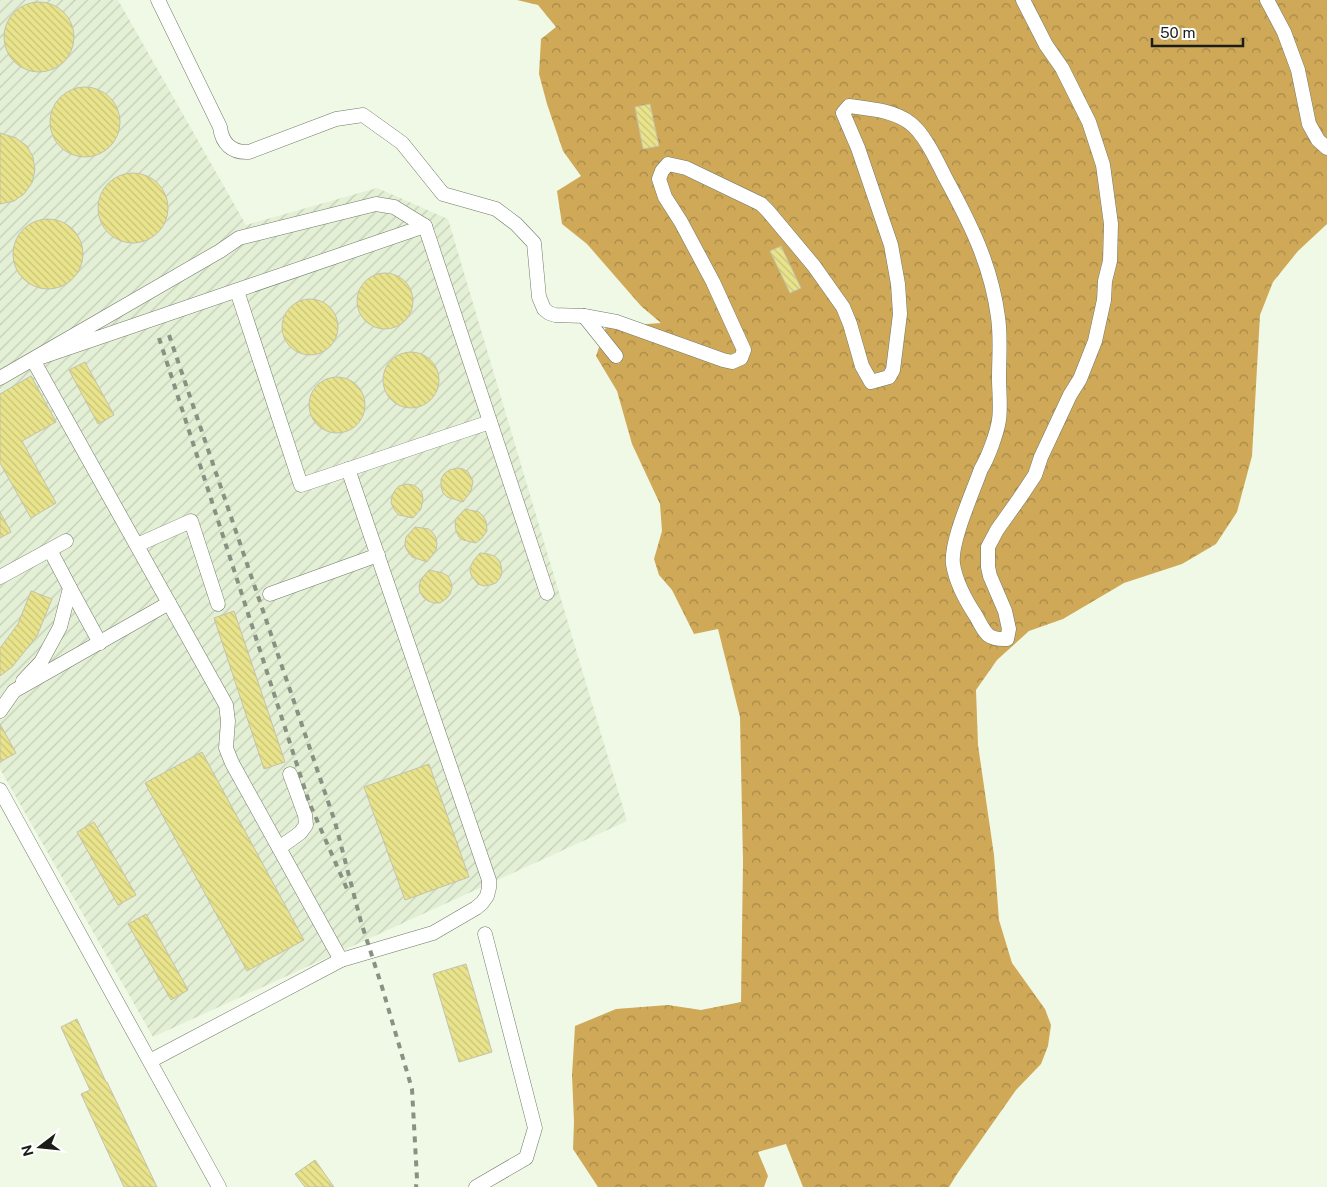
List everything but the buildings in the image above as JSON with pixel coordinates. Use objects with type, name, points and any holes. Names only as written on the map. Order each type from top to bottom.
[{"type":"street","points":[[158,0],[220,126],[220,134],[223,141],[234,150],[249,152],[336,119],[363,115],[402,143],[443,194],[496,209],[516,224],[534,243],[539,298],[544,309],[555,315],[584,316],[617,322],[732,362],[741,358],[744,350],[713,282],[681,222],[664,197],[659,179],[662,171],[668,164],[686,168],[761,204],[768,211],[814,266],[843,308],[850,324],[862,366],[871,382],[888,377],[893,370],[900,314],[898,284],[891,245],[858,148],[843,113],[849,106],[886,112],[904,118],[921,134],[967,217],[982,252],[993,290],[998,319],[999,419],[986,460],[956,537],[953,565],[958,583],[967,602],[988,636],[997,640],[1007,639],[1010,630],[1005,611],[990,576],[988,547],[997,530],[1035,475],[1041,457],[1083,371],[1095,341],[1110,261],[1111,224],[1103,165],[1089,122],[1062,68],[1046,45],[1023,0]]},
{"type":"street","points":[[1267,0],[1284,32],[1298,70],[1309,124],[1318,140],[1327,148]]},
{"type":"street","points":[[0,378],[220,251],[239,238],[376,204],[394,207],[425,226],[547,593]]},
{"type":"street","points":[[33,360],[425,226]]},
{"type":"street","points":[[237,291],[301,485],[490,422]]},
{"type":"street","points":[[584,316],[616,356]]},
{"type":"street","points":[[33,360],[226,705],[228,721],[226,748],[232,763],[341,960]]},
{"type":"street","points":[[150,1062],[341,960],[433,933],[476,908],[487,896],[489,880],[348,469]]},
{"type":"street","points":[[136,545],[191,521],[218,604]]},
{"type":"street","points":[[0,578],[66,541]]},
{"type":"street","points":[[50,550],[100,643]]},
{"type":"street","points":[[270,594],[378,556]]},
{"type":"street","points":[[0,710],[14,691],[41,662],[60,627],[70,588]]},
{"type":"street","points":[[14,691],[169,604]]},
{"type":"street","points":[[279,848],[300,833],[306,825],[306,815],[290,774]]},
{"type":"street","points":[[0,790],[219,1187]]},
{"type":"street","points":[[476,1187],[526,1158],[535,1128],[485,934]]},
{"type":"shaded area","points":[[0,0],[118,0],[246,225],[377,188],[448,219],[627,821],[153,1037],[0,769]]},
{"type":"green space","points":[[517,0],[1327,0],[1327,224],[1298,251],[1273,282],[1260,315],[1252,456],[1237,512],[1216,544],[1182,564],[1124,583],[1063,619],[1029,631],[997,660],[976,690],[978,745],[994,855],[999,920],[1012,963],[1045,1009],[1051,1025],[1048,1046],[1041,1064],[1016,1090],[949,1187],[803,1187],[786,1144],[758,1152],[768,1176],[764,1187],[598,1187],[573,1149],[572,1075],[575,1026],[616,1009],[668,1005],[701,1010],[741,1002],[743,861],[740,717],[718,629],[694,634],[672,590],[659,575],[654,559],[662,531],[660,504],[632,444],[617,391],[596,356],[606,327],[661,323],[641,306],[587,244],[562,224],[557,191],[581,176],[563,151],[539,74],[541,39],[556,27],[538,5]]},
{"type":"railway","points":[[169,335],[335,822],[361,922],[412,1089],[416,1187]]},
{"type":"railway","points":[[159,338],[309,802],[347,889]]}]
